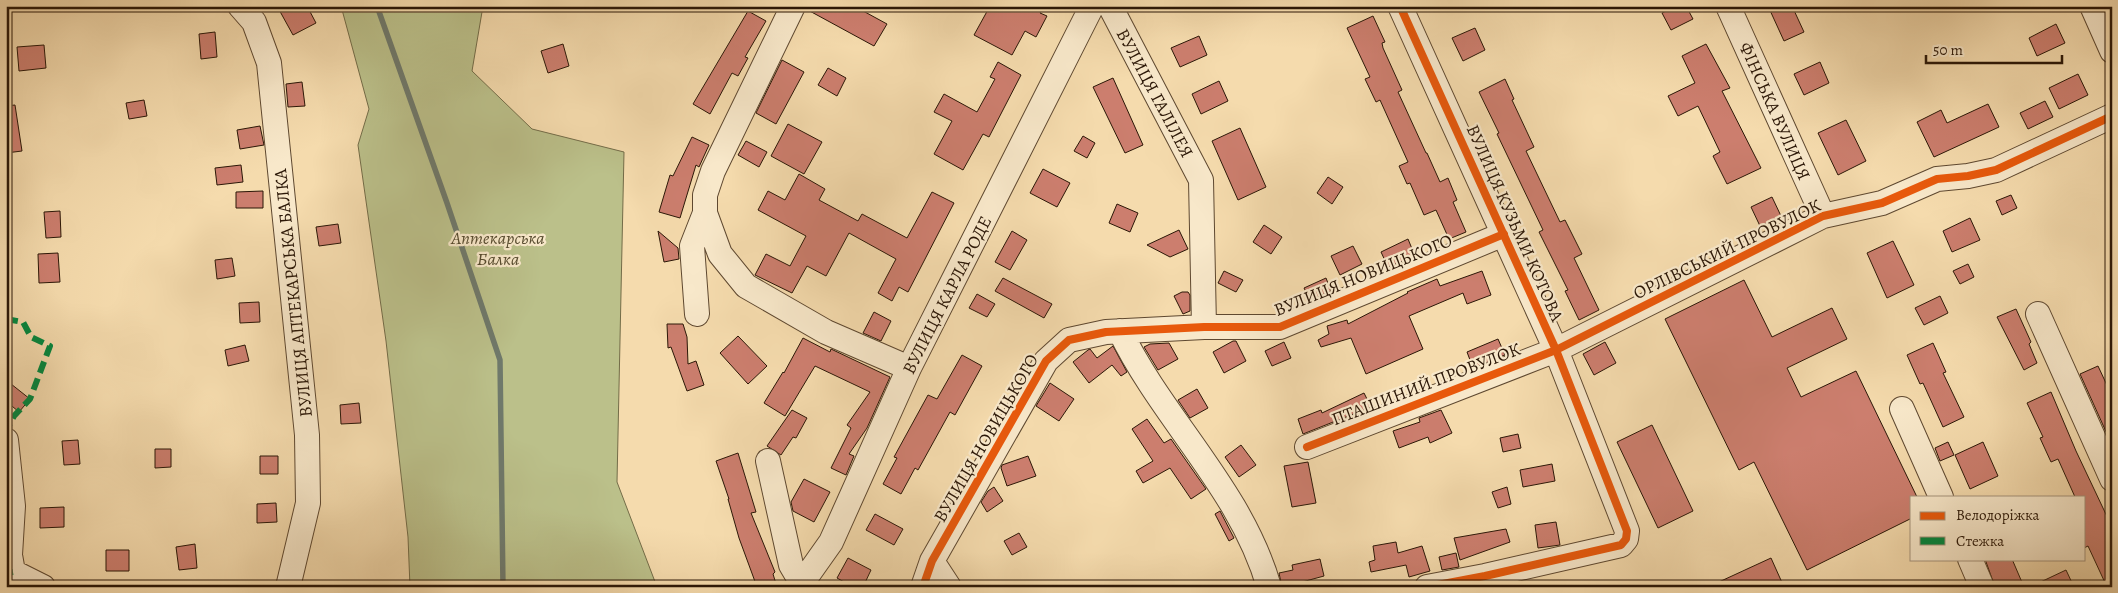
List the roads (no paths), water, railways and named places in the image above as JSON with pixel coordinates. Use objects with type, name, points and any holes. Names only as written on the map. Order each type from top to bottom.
[{"type":"street","name":"ВУЛИЦЯ АПТЕКАРСЬКА БАЛКА","points":[[240,6],[254,22],[270,63],[307,435],[308,503],[288,587]]},
{"type":"street","points":[[793,6],[713,171],[705,195],[705,213],[720,254],[746,286],[826,332],[909,368]]},
{"type":"street","name":"ВУЛИЦЯ КАРЛА РОДЕ","points":[[803,585],[831,542],[909,368],[1092,6]]},
{"type":"street","name":"ВУЛИЦЯ ГАЛІЛЕЯ","points":[[1110,6],[1201,180],[1204,327]]},
{"type":"street","name":"ВУЛИЦЯ КУЗЬМИ КОТОВА","points":[[1400,6],[1556,350],[1627,531],[1626,539],[1621,544],[1485,576],[1427,587]]},
{"type":"street","name":"ФІНСЬКА ВУЛИЦЯ","points":[[1728,6],[1822,216]]},
{"type":"street","points":[[2092,6],[2112,51]]},
{"type":"street","name":"ОРЛІВСЬКИЙ ПРОВУЛОК","points":[[1556,350],[1822,216],[1882,203],[1937,179],[1968,176],[1996,170],[2112,116]]},
{"type":"street","points":[[697,314],[692,246],[705,213]]},
{"type":"street","name":"ВУЛИЦЯ НОВИЦЬКОГО","points":[[922,587],[932,561],[1046,361],[1069,340],[1120,331],[1204,327],[1280,327],[1504,234]]},
{"type":"street","points":[[2038,314],[2112,479]]},
{"type":"street","points":[[1120,331],[1135,362],[1210,469],[1244,524],[1264,572],[1268,587]]},
{"type":"street","name":"ПТАШИНИЙ ПРОВУЛОК","points":[[1307,447],[1556,350]]},
{"type":"street","points":[[1902,409],[1941,496]]},
{"type":"street","points":[[6,440],[13,506],[10,555],[13,572],[43,587]]},
{"type":"street","points":[[768,461],[791,565],[803,585]]},
{"type":"street","points":[[1970,560],[1982,587]]},
{"type":"street","points":[[932,561],[949,587]]},
{"type":"waterway","points":[[377,6],[500,360],[503,587]]},
{"type":"park label","name":"Аптекарська Балка","points":[[498,248]]}]
